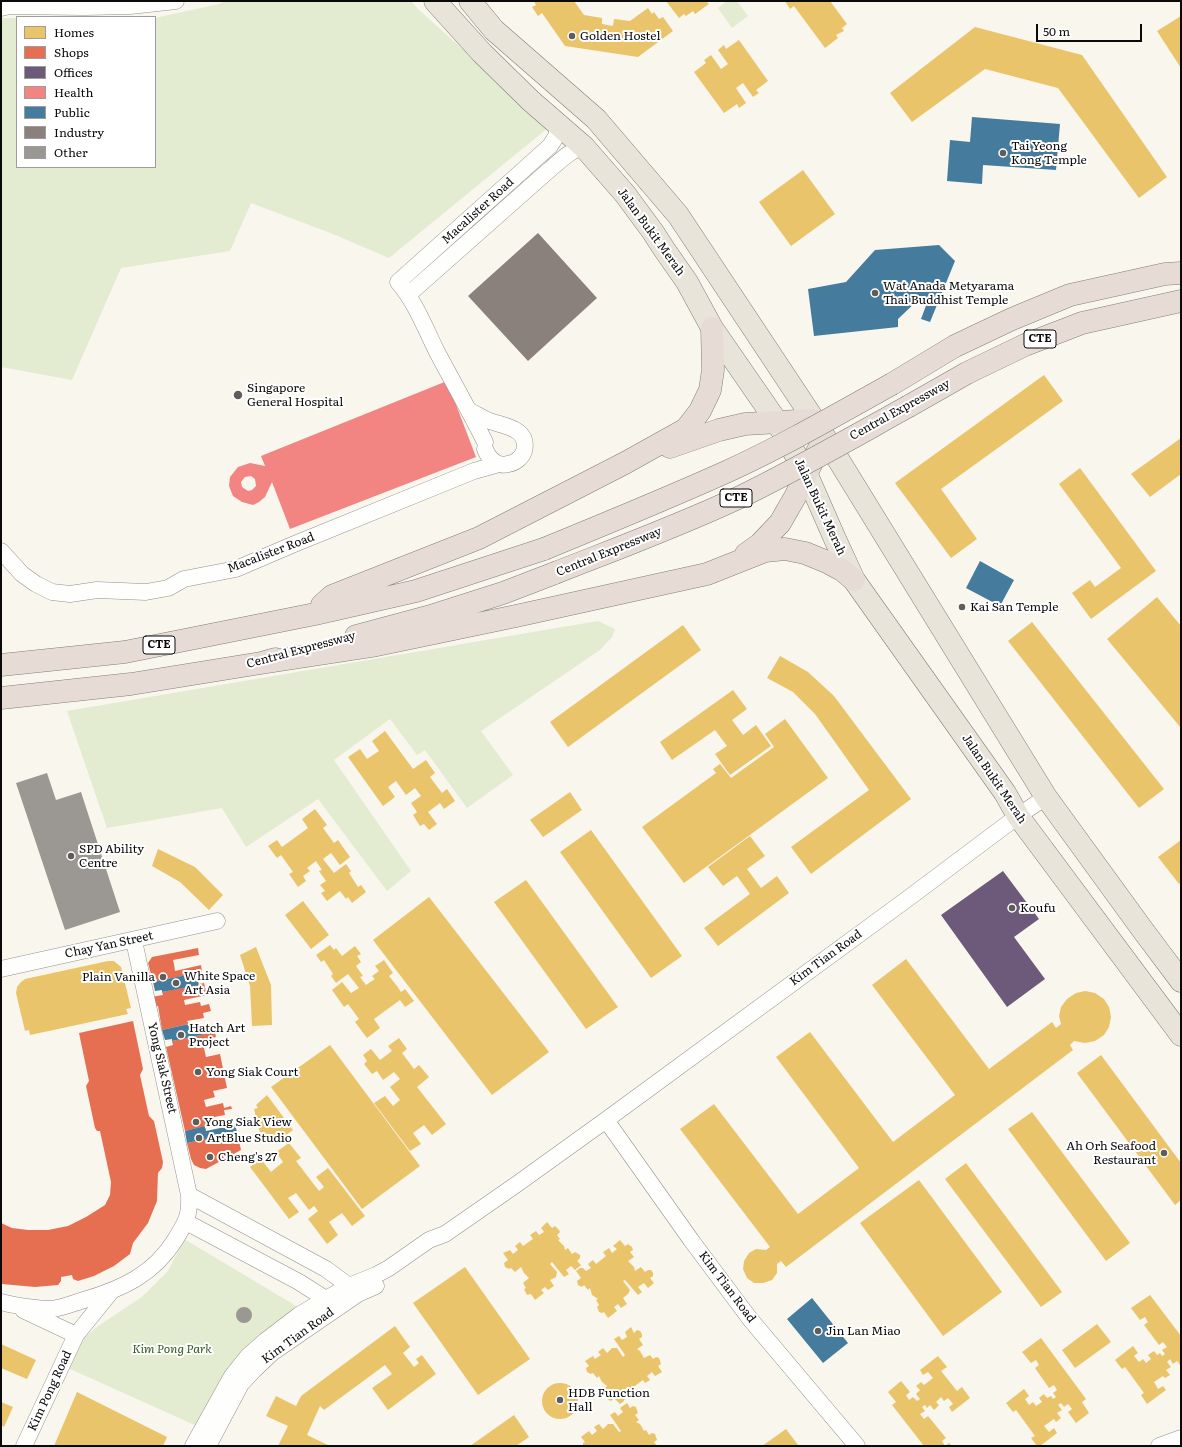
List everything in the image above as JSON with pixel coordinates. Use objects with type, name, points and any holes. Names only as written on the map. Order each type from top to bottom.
[{"type":"highway","name":"CTE","points":[[1,664],[125,652],[315,614],[416,590],[544,549],[637,511],[727,471],[892,384],[955,346],[1012,319],[1070,295],[1165,274],[1181,273]]},
{"type":"highway","name":"Central Expressway","points":[[1,698],[131,684],[261,663],[503,593],[647,537],[738,498],[967,373],[1025,345],[1082,323],[1181,301]]},
{"type":"highway","points":[[315,614],[332,596],[479,538],[625,463],[686,428],[700,411],[710,390],[713,370],[712,328]]},
{"type":"highway","points":[[625,463],[719,430],[745,424],[777,422],[819,429],[806,473],[780,524],[760,544],[735,562]]},
{"type":"highway","points":[[261,663],[372,646],[707,574],[765,551],[785,549],[805,553],[842,570],[854,580]]},
{"type":"main road","name":"Jalan Bukit Merah","points":[[435,1],[482,53],[531,101],[584,147],[625,194],[653,232],[687,282],[712,328],[777,422],[806,473],[854,580],[1000,787],[1018,816],[1181,1035]]},
{"type":"main road","points":[[470,1],[494,30],[596,119],[678,214],[819,429],[1046,797],[1142,930],[1181,980]]},
{"type":"street","points":[[1,8],[10,6],[130,6],[176,1]]},
{"type":"street","name":"Macalister Road","points":[[470,411],[504,426],[514,428],[520,433],[524,445],[523,452],[518,460],[513,464],[506,465],[493,461],[488,456],[470,411],[409,294],[398,282],[550,146],[557,136],[557,123]]},
{"type":"street","name":"Macalister Road","points":[[409,294],[548,171],[572,152],[584,147]]},
{"type":"street","points":[[474,471],[482,460],[487,436],[497,427],[504,426]]},
{"type":"street","name":"Macalister Road","points":[[1,551],[22,574],[36,584],[52,592],[70,594],[97,590],[146,592],[168,588],[184,579],[236,569],[474,471],[499,464]]},
{"type":"street","name":"Kim Tian Road","points":[[208,1446],[242,1384],[254,1370],[332,1303],[353,1290],[382,1283],[435,1248],[445,1234],[606,1120],[1018,816],[1046,797]]},
{"type":"street","name":"Chay Yan Street","points":[[1,969],[134,941],[185,927],[217,921]]},
{"type":"street","name":"Yong Siak Street","points":[[134,941],[189,1194],[190,1207],[186,1222]]},
{"type":"street","name":"Kim Tian Road","points":[[606,1120],[691,1240],[750,1319],[857,1446]]},
{"type":"street","points":[[189,1194],[326,1269],[353,1290]]},
{"type":"street","points":[[6,1304],[53,1309],[110,1293],[142,1276],[167,1253],[186,1222]]},
{"type":"street","name":"Kim Tian Road","points":[[186,1222],[299,1282],[332,1303]]},
{"type":"street","points":[[299,1282],[304,1301],[300,1315]]},
{"type":"street","name":"Kim Pong Road","points":[[24,1446],[76,1335],[110,1293]]},
{"type":"street","name":"Kim Tian Road","points":[[193,1446],[232,1376],[254,1351],[300,1315],[332,1303]]},
{"type":"street","name":"Kim Pong Road","points":[[6,1304],[76,1335]]},
{"type":"street","points":[[1159,1446],[1181,1438]]},
{"type":"green space","points":[[225,1],[411,1],[549,127],[389,258],[333,234],[251,203],[230,251],[121,268],[72,380],[1,367],[1,18],[16,18],[16,168],[156,168],[156,18],[219,4]]},
{"type":"green space","points":[[727,1],[737,1],[748,16],[732,28],[718,8]]},
{"type":"green space","points":[[598,621],[615,629],[612,637],[600,650],[481,731],[513,775],[467,808],[425,750],[417,755],[390,719],[334,760],[411,871],[387,891],[318,799],[246,847],[222,808],[107,828],[67,711]]},
{"type":"green space","name":"Kim Pong Park","points":[[184,1239],[298,1307],[249,1345],[199,1427],[68,1368],[81,1340],[98,1326],[142,1297],[168,1271]]},
{"type":"building: Homes","points":[[534,1],[574,1],[584,15],[602,18],[602,24],[613,26],[614,19],[630,21],[648,8],[652,14],[654,12],[659,19],[663,17],[673,31],[638,57],[565,46],[542,13],[538,16],[532,7],[536,5]]},
{"type":"building: Homes","points":[[666,1],[706,1],[709,4],[695,14],[693,11],[686,16],[684,14],[679,18]]},
{"type":"building: Homes","points":[[785,1],[830,1],[847,24],[842,28],[844,31],[836,35],[838,38],[825,48],[794,6],[790,9]]},
{"type":"building: Homes","points":[[1181,16],[1181,68],[1157,31]]},
{"type":"building: Homes","points":[[975,27],[1082,55],[1167,177],[1139,198],[1058,88],[985,69],[912,122],[890,93]]},
{"type":"building: Homes","points":[[739,40],[768,81],[756,90],[759,93],[753,97],[743,83],[736,88],[746,103],[739,108],[737,104],[724,113],[694,72],[706,63],[704,60],[711,55],[721,69],[728,64],[718,50],[724,45],[726,49]]},
{"type":"building: Homes","points":[[803,170],[835,214],[791,246],[759,202]]},
{"type":"building: Homes","points":[[1044,375],[1063,401],[941,489],[977,539],[951,558],[895,483]]},
{"type":"building: Homes","points":[[1181,438],[1181,474],[1150,497],[1131,474]]},
{"type":"building: Homes","points":[[1080,468],[1156,571],[1091,619],[1072,593],[1090,580],[1095,587],[1121,568],[1059,484]]},
{"type":"building: Homes","points":[[1157,597],[1181,626],[1181,728],[1107,639]]},
{"type":"building: Homes","points":[[1032,622],[1164,789],[1139,808],[1008,641]]},
{"type":"building: Homes","points":[[683,625],[701,650],[568,747],[550,722]]},
{"type":"building: Homes","points":[[780,656],[808,672],[834,696],[911,799],[811,874],[791,847],[869,790],[815,714],[793,692],[767,678]]},
{"type":"building: Homes","points":[[733,690],[747,709],[732,720],[743,735],[756,725],[771,746],[730,775],[715,754],[727,746],[715,730],[672,760],[660,742]]},
{"type":"building: Homes","points":[[785,719],[828,778],[684,883],[642,827],[716,773],[713,769],[720,764],[731,778],[774,747],[765,734]]},
{"type":"building: Homes","points":[[385,731],[413,769],[426,760],[435,773],[430,777],[442,793],[447,789],[455,801],[444,809],[440,803],[428,812],[437,824],[429,830],[424,824],[420,826],[413,815],[417,812],[411,803],[421,796],[415,788],[406,795],[396,781],[388,787],[395,797],[383,806],[348,757],[360,749],[367,759],[379,751],[372,741]]},
{"type":"building: Homes","points":[[570,792],[582,810],[543,837],[530,820]]},
{"type":"building: Homes","points":[[315,809],[327,825],[323,828],[334,843],[338,840],[350,857],[340,865],[331,853],[323,859],[334,873],[346,864],[351,871],[349,873],[358,887],[361,885],[366,892],[352,903],[348,897],[346,899],[340,891],[327,901],[321,893],[325,891],[320,885],[326,881],[319,871],[322,870],[316,861],[307,868],[310,871],[303,876],[306,881],[298,887],[289,874],[293,872],[281,855],[277,858],[268,846],[277,840],[282,847],[308,828],[302,819]]},
{"type":"building: Homes","points":[[591,830],[682,956],[651,978],[560,852]]},
{"type":"building: Homes","points":[[750,836],[765,856],[747,869],[761,888],[777,876],[789,893],[718,946],[704,928],[750,894],[737,876],[723,886],[708,867]]},
{"type":"building: Homes","points":[[1181,840],[1181,883],[1179,884],[1158,857]]},
{"type":"building: Homes","points":[[158,849],[195,867],[223,895],[209,910],[180,882],[152,866]]},
{"type":"building: Homes","points":[[526,880],[618,1007],[586,1029],[494,902]]},
{"type":"building: Homes","points":[[429,897],[549,1052],[492,1095],[373,940]]},
{"type":"building: Homes","points":[[303,901],[329,935],[311,949],[285,915]]},
{"type":"building: Homes","points":[[330,945],[334,950],[336,948],[342,956],[355,946],[361,954],[357,956],[361,962],[356,966],[363,976],[360,977],[366,985],[375,979],[372,976],[379,971],[375,966],[384,960],[393,973],[389,976],[401,992],[405,989],[414,1001],[405,1007],[400,1000],[374,1019],[380,1028],[367,1038],[355,1022],[359,1019],[348,1004],[344,1007],[332,990],[342,982],[351,993],[359,988],[348,974],[336,983],[331,976],[333,974],[324,960],[321,962],[316,955]]},
{"type":"building: Homes","points":[[256,947],[271,985],[272,1025],[252,1026],[250,986],[240,955]]},
{"type":"building: Homes","points":[[906,959],[989,1069],[1052,1022],[1056,1028],[1061,1024],[1059,1016],[1061,1007],[1067,999],[1076,993],[1085,991],[1095,993],[1104,999],[1109,1007],[1111,1017],[1109,1027],[1104,1035],[1095,1041],[1085,1043],[1074,1041],[1070,1045],[1073,1050],[786,1267],[781,1261],[777,1264],[777,1273],[772,1280],[763,1283],[754,1283],[747,1278],[743,1269],[744,1261],[749,1253],[756,1249],[766,1250],[770,1247],[680,1129],[714,1104],[798,1214],[859,1168],[776,1057],[810,1032],[893,1142],[955,1095],[872,985]]},
{"type":"building: Homes","points":[[114,961],[121,967],[131,1008],[126,1009],[128,1014],[30,1035],[29,1030],[25,1031],[16,993],[17,987],[21,982],[25,979]]},
{"type":"building: Homes","points":[[399,1038],[407,1049],[402,1053],[414,1069],[419,1065],[429,1077],[417,1087],[446,1124],[432,1135],[424,1125],[413,1133],[421,1144],[410,1151],[374,1103],[385,1096],[393,1106],[400,1100],[390,1087],[400,1079],[394,1072],[383,1080],[377,1071],[372,1074],[364,1064],[367,1061],[363,1055],[371,1049],[380,1060],[392,1051],[388,1046]]},
{"type":"building: Homes","points":[[330,1045],[420,1166],[362,1209],[271,1087]]},
{"type":"building: Homes","points":[[1101,1055],[1181,1163],[1181,1200],[1175,1205],[1077,1073]]},
{"type":"building: Homes","points":[[267,1095],[293,1130],[275,1143],[272,1139],[262,1141],[254,1109],[258,1108],[256,1105]]},
{"type":"building: Homes","points":[[1032,1112],[1130,1243],[1106,1261],[1008,1129]]},
{"type":"building: Homes","points":[[289,1143],[301,1158],[296,1161],[319,1191],[324,1187],[316,1177],[328,1168],[365,1216],[352,1226],[342,1213],[329,1222],[338,1235],[327,1244],[308,1219],[318,1211],[314,1206],[309,1210],[296,1193],[288,1198],[299,1212],[289,1219],[250,1167],[261,1159],[271,1172],[283,1162],[276,1152]]},
{"type":"building: Homes","points":[[966,1163],[1062,1292],[1041,1307],[945,1179]]},
{"type":"building: Homes","points":[[919,1180],[1002,1292],[943,1336],[860,1223]]},
{"type":"building: Homes","points":[[547,1222],[552,1228],[555,1226],[559,1230],[560,1232],[557,1235],[560,1239],[558,1240],[564,1246],[565,1250],[568,1248],[572,1254],[575,1252],[580,1255],[580,1258],[577,1261],[581,1265],[575,1270],[571,1266],[566,1270],[569,1274],[564,1277],[552,1262],[550,1264],[557,1272],[556,1277],[550,1280],[554,1286],[548,1290],[545,1287],[541,1290],[544,1293],[535,1300],[531,1294],[527,1295],[524,1289],[526,1288],[523,1283],[529,1278],[521,1267],[515,1272],[511,1268],[509,1269],[505,1267],[504,1263],[508,1260],[503,1253],[510,1250],[513,1254],[518,1250],[515,1246],[520,1242],[523,1246],[533,1239],[530,1235],[536,1231],[539,1235],[544,1232],[541,1228]]},
{"type":"building: Homes","points":[[620,1240],[625,1246],[628,1244],[632,1247],[633,1250],[630,1252],[634,1257],[628,1261],[634,1267],[635,1271],[641,1267],[645,1272],[651,1270],[653,1276],[650,1278],[654,1283],[648,1288],[644,1283],[638,1287],[642,1292],[638,1295],[625,1280],[623,1281],[630,1290],[623,1298],[627,1304],[621,1308],[618,1304],[614,1307],[617,1311],[608,1318],[604,1312],[599,1312],[597,1307],[599,1305],[596,1300],[598,1299],[592,1295],[590,1288],[588,1290],[584,1285],[582,1287],[578,1285],[577,1281],[581,1278],[576,1271],[580,1268],[583,1268],[586,1271],[591,1268],[588,1264],[593,1260],[596,1264],[606,1256],[603,1252],[609,1248],[612,1253],[617,1249],[613,1246]]},
{"type":"building: Homes","points":[[465,1267],[530,1359],[478,1395],[413,1303]]},
{"type":"building: Homes","points":[[1150,1295],[1181,1336],[1181,1366],[1177,1361],[1173,1364],[1170,1359],[1167,1362],[1171,1367],[1166,1370],[1170,1375],[1165,1378],[1163,1376],[1154,1382],[1158,1389],[1163,1386],[1166,1390],[1147,1404],[1141,1395],[1144,1393],[1125,1367],[1122,1369],[1115,1360],[1133,1346],[1138,1353],[1134,1356],[1139,1362],[1143,1359],[1146,1363],[1151,1359],[1148,1355],[1154,1351],[1157,1355],[1160,1353],[1162,1356],[1165,1354],[1162,1350],[1167,1347],[1163,1342],[1159,1345],[1144,1325],[1148,1322],[1145,1317],[1140,1320],[1131,1308]]},
{"type":"building: Homes","points":[[1097,1324],[1111,1342],[1075,1368],[1062,1350]]},
{"type":"building: Homes","points":[[395,1326],[410,1347],[403,1353],[414,1367],[419,1363],[416,1359],[422,1355],[436,1374],[388,1410],[372,1388],[392,1374],[385,1365],[324,1410],[320,1406],[307,1435],[330,1446],[278,1446],[288,1426],[266,1416],[276,1396],[296,1406],[301,1396]]},
{"type":"building: Homes","points":[[631,1327],[634,1333],[637,1330],[642,1334],[642,1337],[639,1339],[643,1345],[637,1349],[644,1358],[650,1355],[653,1359],[656,1357],[659,1358],[661,1364],[658,1366],[662,1372],[655,1376],[652,1372],[647,1376],[650,1380],[645,1383],[643,1380],[632,1388],[635,1392],[630,1395],[627,1391],[622,1395],[625,1399],[620,1404],[614,1398],[611,1401],[607,1399],[606,1395],[608,1393],[605,1388],[607,1386],[602,1382],[599,1376],[597,1378],[593,1373],[591,1374],[587,1372],[586,1368],[589,1366],[585,1361],[593,1356],[595,1359],[601,1355],[598,1352],[603,1348],[607,1353],[612,1348],[617,1348],[623,1357],[625,1355],[614,1339],[619,1336],[622,1340],[627,1337],[625,1332]]},
{"type":"building: Homes","points":[[1041,1338],[1086,1399],[1082,1402],[1089,1413],[1076,1423],[1068,1412],[1072,1409],[1068,1404],[1064,1407],[1061,1403],[1058,1405],[1062,1410],[1057,1413],[1061,1418],[1056,1422],[1054,1419],[1044,1426],[1049,1432],[1054,1428],[1057,1433],[1040,1446],[1037,1446],[1031,1438],[1035,1436],[1016,1410],[1013,1412],[1006,1403],[1024,1389],[1029,1396],[1025,1399],[1029,1405],[1033,1402],[1036,1406],[1042,1402],[1039,1398],[1044,1394],[1047,1398],[1051,1396],[1053,1399],[1056,1397],[1053,1393],[1057,1390],[1054,1385],[1049,1388],[1035,1368],[1039,1365],[1036,1360],[1031,1363],[1022,1352]]},
{"type":"building: Homes","points":[[1,1344],[36,1360],[27,1379],[1,1368]]},
{"type":"building: Homes","points":[[938,1356],[947,1367],[941,1371],[957,1391],[962,1387],[970,1398],[952,1412],[949,1407],[953,1404],[948,1398],[944,1401],[941,1397],[936,1402],[939,1405],[934,1410],[930,1405],[927,1408],[925,1405],[922,1407],[925,1411],[920,1414],[924,1419],[928,1416],[946,1438],[942,1441],[945,1446],[924,1446],[892,1405],[896,1402],[888,1392],[901,1381],[910,1392],[906,1395],[909,1400],[913,1397],[917,1401],[920,1399],[916,1394],[920,1390],[916,1386],[921,1382],[924,1385],[933,1378],[928,1372],[923,1375],[920,1370]]},
{"type":"building: Homes","name":"HDB Function Hall","points":[[564,1383],[573,1388],[577,1394],[577,1408],[573,1414],[564,1419],[556,1419],[547,1414],[543,1408],[542,1397],[547,1388],[553,1384]]},
{"type":"building: Homes","points":[[77,1392],[167,1437],[163,1446],[54,1446]]},
{"type":"building: Homes","points":[[1,1402],[13,1407],[4,1427],[1,1425]]},
{"type":"building: Homes","points":[[627,1403],[630,1408],[633,1406],[636,1407],[638,1413],[635,1415],[639,1420],[636,1422],[640,1424],[644,1431],[646,1430],[649,1435],[652,1433],[655,1434],[657,1440],[654,1442],[657,1446],[583,1446],[583,1443],[585,1442],[581,1437],[589,1431],[592,1435],[597,1431],[594,1427],[599,1424],[603,1429],[608,1424],[613,1424],[619,1432],[621,1431],[610,1415],[615,1412],[618,1416],[623,1412],[620,1408]]},
{"type":"building: Homes","points":[[514,1415],[529,1437],[516,1446],[470,1446]]},
{"type":"building: Homes","points":[[786,1429],[798,1445],[762,1446]]},
{"type":"building: Homes","points":[[949,1443],[952,1446],[945,1446]]},
{"type":"building: Shops","points":[[198,948],[199,955],[173,960],[175,971],[201,965],[202,972],[153,982],[148,963],[152,957]]},
{"type":"building: Shops","points":[[204,983],[207,995],[184,1000],[185,1005],[200,1002],[201,1006],[209,1004],[211,1011],[203,1013],[204,1018],[187,1021],[189,1024],[162,1030],[158,1006],[153,1007],[151,997],[163,995],[162,992]]},
{"type":"building: Shops","points":[[133,1021],[143,1069],[140,1075],[149,1116],[154,1121],[163,1162],[162,1168],[158,1173],[157,1201],[148,1223],[133,1243],[130,1254],[114,1266],[94,1276],[78,1281],[73,1279],[72,1275],[61,1277],[61,1281],[58,1285],[35,1287],[2,1284],[1,1223],[12,1228],[28,1230],[48,1230],[68,1226],[105,1205],[110,1195],[111,1182],[100,1131],[97,1131],[95,1128],[86,1086],[89,1081],[79,1033]]},
{"type":"building: Shops","name":"Yong Siak Court","points":[[215,1032],[216,1037],[208,1039],[210,1047],[204,1048],[206,1057],[220,1054],[227,1088],[213,1091],[215,1097],[204,1100],[206,1107],[223,1103],[224,1108],[231,1106],[232,1109],[224,1110],[225,1115],[209,1118],[211,1125],[185,1131],[166,1047],[173,1045],[172,1041]]},
{"type":"building: Shops","points":[[237,1132],[241,1150],[206,1169],[194,1165],[187,1143]]},
{"type":"building: Offices","points":[[1003,871],[1039,919],[1014,937],[1045,979],[1007,1007],[941,915]]},
{"type":"building: Health","points":[[447,381],[476,457],[290,529],[272,482],[265,497],[253,505],[242,502],[233,496],[229,486],[230,477],[238,467],[250,463],[265,466],[261,456]],"holes":[[[251,476],[255,479],[256,486],[252,490],[248,491],[242,487],[241,482],[245,477]]]},
{"type":"building: Public","name":"Tai Yeong Kong Temple","points":[[972,117],[1060,124],[1056,170],[983,165],[982,184],[947,181],[950,140],[970,142]]},
{"type":"building: Public","name":"Wat Anada Metyarama Thai Buddhist Temple","points":[[939,245],[955,261],[930,322],[921,319],[927,303],[918,300],[898,319],[898,327],[814,336],[808,289],[846,282],[875,250]]},
{"type":"building: Public","points":[[980,561],[1014,580],[1000,606],[966,588]]},
{"type":"building: Public","name":"White Space Art Asia","points":[[196,973],[199,985],[162,992],[162,990],[155,991],[153,982]]},
{"type":"building: Public","name":"Hatch Art Project","points":[[189,1024],[190,1031],[205,1028],[206,1031],[214,1029],[215,1032],[172,1041],[172,1039],[165,1040],[162,1030]]},
{"type":"building: Public","name":"ArtBlue Studio","points":[[235,1125],[237,1132],[187,1143],[185,1131],[205,1126],[206,1131]]},
{"type":"building: Public","name":"Jin Lan Miao","points":[[812,1298],[848,1343],[823,1363],[787,1319]]},
{"type":"building: Industry","points":[[538,233],[597,298],[528,361],[468,296]]},
{"type":"building: Other","name":"SPD Ability Centre","points":[[47,773],[56,800],[81,792],[120,912],[65,930],[16,783]]},
{"type":"building: Other","points":[[244,1307],[251,1312],[252,1315],[247,1322],[244,1323],[237,1318],[236,1315],[241,1308]]},
{"type":"place","name":"Golden Hostel","points":[[572,36]]},
{"type":"place","name":"Tai Yeong Kong Temple","points":[[1003,153]]},
{"type":"place","name":"Wat Anada Metyarama Thai Buddhist Temple","points":[[875,293]]},
{"type":"place","name":"Singapore General Hospital","points":[[238,395]]},
{"type":"place","name":"Kai San Temple","points":[[962,607]]},
{"type":"place","name":"SPD Ability Centre","points":[[71,856]]},
{"type":"place","name":"Koufu","points":[[1012,908]]},
{"type":"place","name":"Plain Vanilla","points":[[163,977]]},
{"type":"place","name":"White Space Art Asia","points":[[176,983]]},
{"type":"place","name":"Hatch Art Project","points":[[181,1035]]},
{"type":"place","name":"Yong Siak Court","points":[[198,1072]]},
{"type":"place","name":"Yong Siak View","points":[[196,1122]]},
{"type":"place","name":"ArtBlue Studio","points":[[199,1138]]},
{"type":"place","name":"Ah Orh Seafood Restaurant","points":[[1164,1153]]},
{"type":"place","name":"Cheng's 27","points":[[210,1157]]},
{"type":"place","name":"Jin Lan Miao","points":[[818,1331]]},
{"type":"place","name":"HDB Function Hall","points":[[560,1400]]}]
